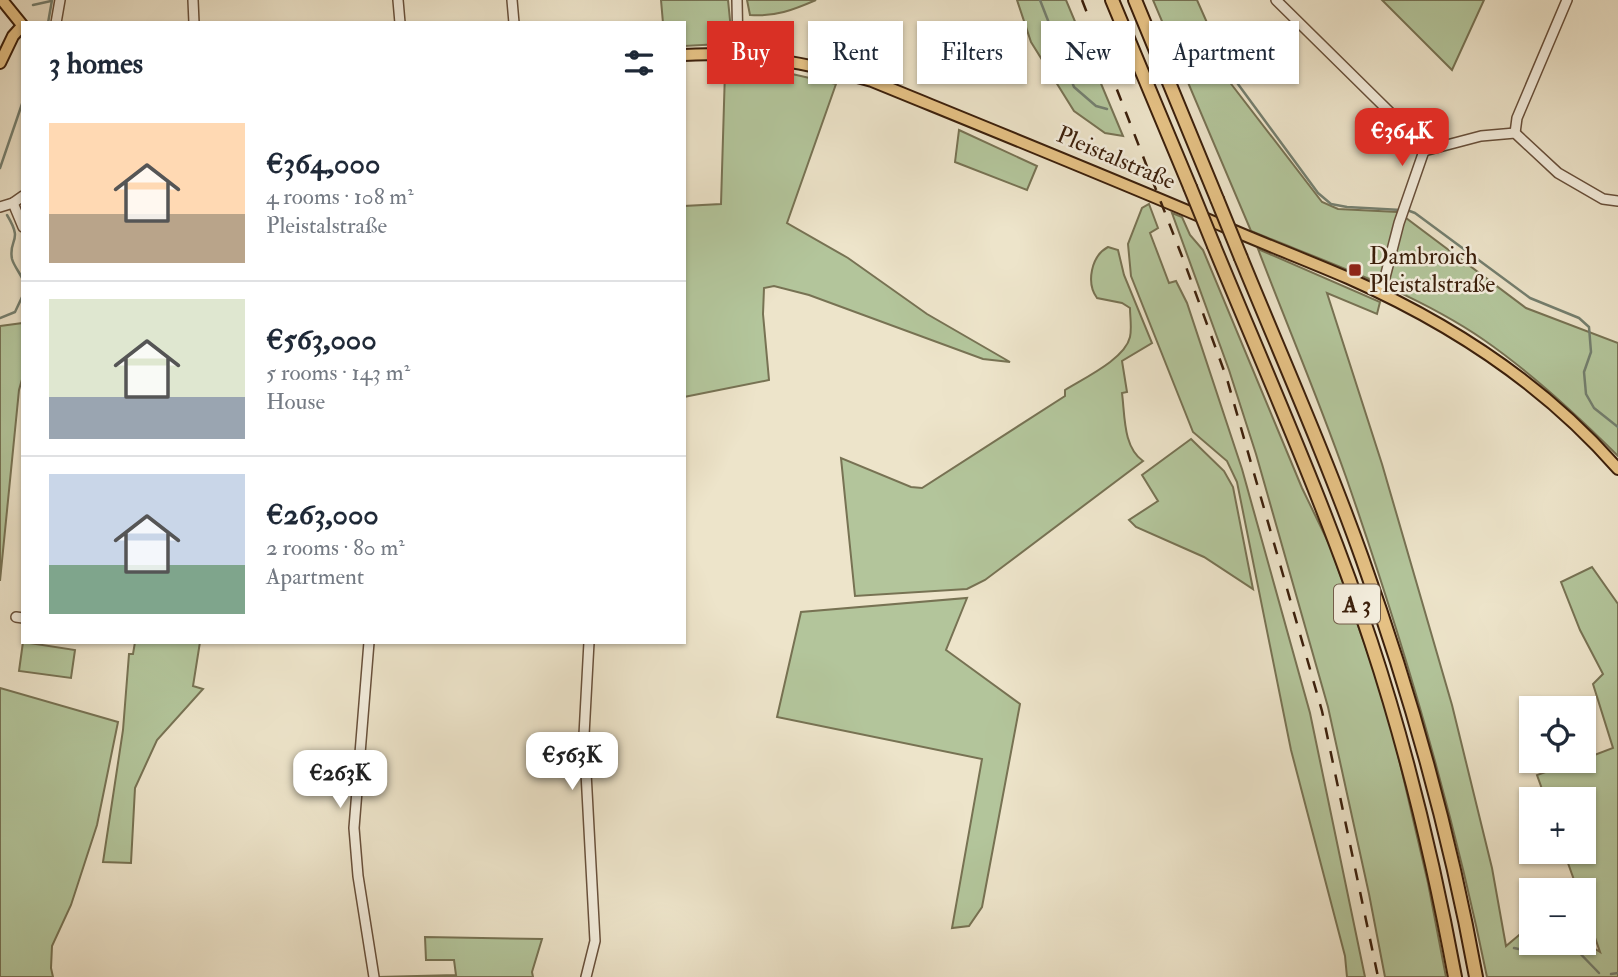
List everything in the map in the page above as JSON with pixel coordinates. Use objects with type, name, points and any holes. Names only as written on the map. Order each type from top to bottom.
[{"type":"highway","name":"A 3","points":[[1112,0],[1312,483],[1371,642],[1418,808],[1455,977]]},
{"type":"highway","name":"A 3","points":[[1135,0],[1362,556],[1390,638],[1435,792],[1476,977]]},
{"type":"main road","points":[[2,0],[21,24]]},
{"type":"main road","points":[[0,62],[13,36],[21,28]]},
{"type":"main road","name":"Pleistalstraße","points":[[686,55],[707,55]]},
{"type":"main road","name":"Pleistalstraße","points":[[794,62],[873,81],[1381,293],[1479,346],[1541,393],[1596,444],[1618,469]]},
{"type":"street","points":[[56,21],[60,0]]},
{"type":"street","points":[[193,0],[194,21]]},
{"type":"street","points":[[398,0],[400,21]]},
{"type":"street","points":[[512,0],[514,21]]},
{"type":"street","points":[[737,0],[737,21]]},
{"type":"street","points":[[1276,0],[1414,136],[1424,151]]},
{"type":"street","points":[[1515,133],[1517,118],[1567,0]]},
{"type":"street","points":[[1424,151],[1481,136],[1515,133],[1558,173],[1603,199],[1618,201]]},
{"type":"street","points":[[1381,293],[1399,223],[1424,151]]},
{"type":"street","points":[[0,207],[21,197]]},
{"type":"street","points":[[13,203],[21,222]]},
{"type":"street","points":[[369,644],[354,828],[358,876],[374,977]]},
{"type":"street","points":[[586,977],[595,941],[584,735],[589,644]]},
{"type":"green space","points":[[661,0],[728,0],[730,21],[707,21],[707,45],[686,46],[686,21],[663,21]]},
{"type":"green space","points":[[747,0],[816,0],[784,12],[750,15]]},
{"type":"green space","points":[[1017,0],[1066,0],[1075,21],[1041,21],[1041,58],[1031,42],[1027,21],[1024,21]]},
{"type":"green space","points":[[1153,0],[1197,0],[1206,21],[1162,21]]},
{"type":"green space","points":[[1382,0],[1484,0],[1452,70]]},
{"type":"green space","points":[[794,74],[808,78],[808,84],[836,84],[787,223],[848,258],[927,314],[1010,362],[983,359],[809,295],[774,286],[764,288],[763,314],[769,380],[686,397],[686,206],[721,204],[725,84],[794,84]]},
{"type":"green space","points":[[1057,84],[1101,84],[1123,136],[1105,133],[1074,111]]},
{"type":"green space","points":[[1189,84],[1231,84],[1322,202],[1338,209],[1398,212],[1526,308],[1618,343],[1618,456],[1537,381],[1502,353],[1457,323],[1400,293],[1251,231]]},
{"type":"green space","points":[[959,130],[1037,166],[1027,190],[955,162]]},
{"type":"green space","points":[[1149,204],[1158,228],[1150,233],[1169,283],[1176,281],[1187,303],[1242,469],[1310,713],[1365,977],[1347,977],[1345,956],[1291,750],[1237,482],[1227,461],[1193,432],[1131,276],[1128,244],[1142,208]]},
{"type":"green space","points":[[1172,213],[1182,217],[1190,235],[1203,250],[1302,488],[1330,546],[1387,708],[1428,883],[1446,977],[1385,977],[1328,707],[1256,454],[1229,370]]},
{"type":"green space","points":[[1108,247],[1118,250],[1124,275],[1152,343],[1122,361],[1127,392],[1122,393],[1126,430],[1132,448],[1143,461],[985,580],[967,589],[855,596],[841,458],[911,487],[922,488],[1065,396],[1065,390],[1112,360],[1127,345],[1131,322],[1130,308],[1122,303],[1097,298],[1094,292],[1091,278],[1094,263]]},
{"type":"green space","points":[[1258,249],[1380,302],[1377,314],[1327,293],[1382,464],[1452,705],[1492,868],[1506,946],[1519,935],[1519,955],[1596,955],[1596,950],[1600,952],[1596,940],[1596,878],[1573,878],[1568,864],[1596,864],[1596,787],[1541,787],[1537,775],[1596,773],[1596,754],[1613,748],[1593,684],[1603,674],[1580,630],[1561,582],[1592,567],[1618,604],[1618,977],[1487,977],[1425,725],[1336,448]]},
{"type":"green space","points":[[21,323],[21,383],[0,581],[0,326]]},
{"type":"green space","points":[[1191,439],[1224,471],[1233,487],[1253,589],[1204,557],[1136,527],[1129,520],[1158,501],[1142,475]]},
{"type":"green space","points":[[967,598],[946,650],[1020,704],[982,907],[969,926],[952,928],[982,759],[777,717],[801,612]]},
{"type":"green space","points":[[23,644],[75,650],[71,678],[19,671]]},
{"type":"green space","points":[[135,644],[200,644],[193,686],[203,689],[157,740],[135,788],[131,863],[103,862],[123,730],[129,654],[133,654]]},
{"type":"green space","points":[[0,688],[118,722],[97,825],[71,905],[52,946],[53,977],[0,977]]},
{"type":"green space","points":[[425,937],[542,939],[532,972],[533,977],[378,977],[456,975],[454,960],[426,960]]},
{"type":"waterway","points":[[48,21],[52,0]]},
{"type":"waterway","points":[[1040,0],[1074,87],[1096,106],[1107,109]]},
{"type":"waterway","points":[[33,5],[51,1]]},
{"type":"waterway","points":[[1238,84],[1318,193],[1331,204],[1401,210]]},
{"type":"waterway","points":[[0,168],[21,107]]},
{"type":"waterway","points":[[1407,210],[1415,213],[1530,298],[1579,318],[1589,327],[1591,352],[1584,372],[1586,394],[1594,408],[1618,427]]},
{"type":"waterway","points":[[7,215],[15,236],[12,259],[21,276]]},
{"type":"waterway","points":[[0,318],[15,312],[21,299]]},
{"type":"waterway","points":[[1514,948],[1519,949]]},
{"type":"waterway","points":[[1582,955],[1599,973]]},
{"type":"waterway","points":[[1611,974],[1618,973]]},
{"type":"railway","points":[[1082,0],[1227,379],[1322,711],[1378,977]]},
{"type":"place","name":"Dambroich Pleistalstraße","points":[[1355,270]]}]
